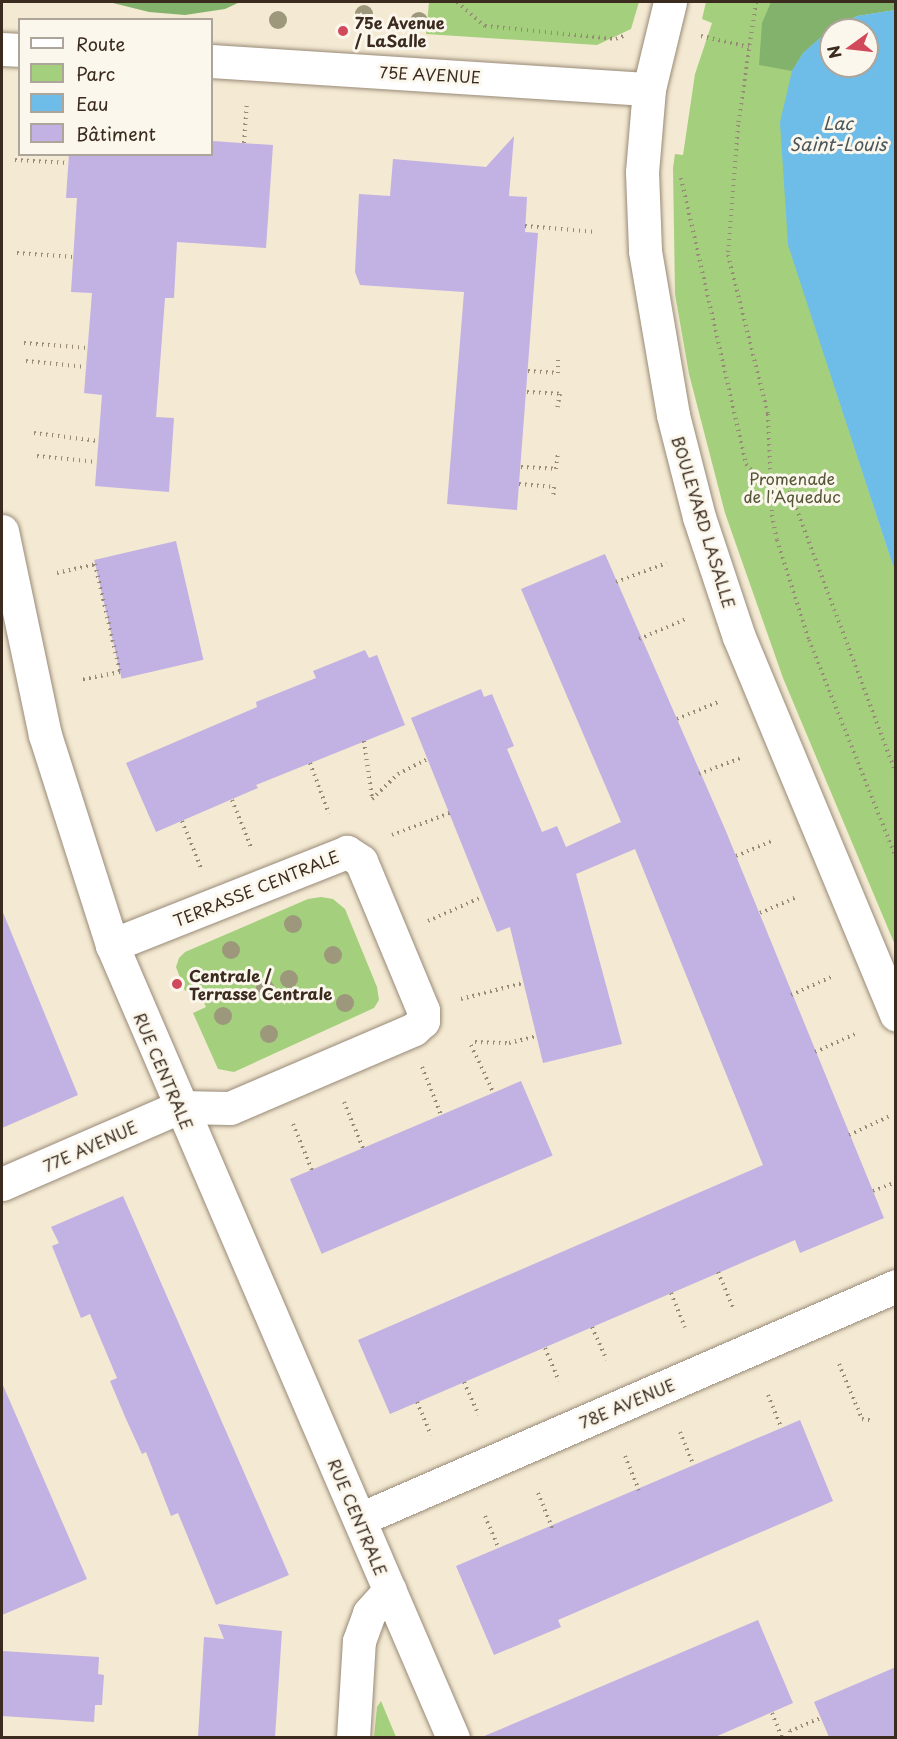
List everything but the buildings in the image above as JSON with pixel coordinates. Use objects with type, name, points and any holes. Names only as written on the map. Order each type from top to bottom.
[{"type":"street","name":"BOULEVARD LASALLE","points":[[670,2],[649,89],[642,171],[645,251],[660,353],[683,461],[739,637],[896,1015]]},
{"type":"street","points":[[2,49],[18,50]]},
{"type":"street","name":"75E AVENUE","points":[[213,62],[649,89]]},
{"type":"street","name":"RUE CENTRALE","points":[[2,531],[48,746],[112,945],[179,1107],[453,1737]]},
{"type":"street","name":"TERRASSE CENTRALE","points":[[112,945],[341,853],[353,854],[361,861],[423,1010],[423,1021],[414,1029],[230,1108],[179,1107]]},
{"type":"street","name":"77E AVENUE","points":[[2,1184],[179,1107]]},
{"type":"street","name":"78E AVENUE","points":[[360,1519],[896,1287]]},
{"type":"street","name":"RUE CENTRALE","points":[[353,1737],[359,1641],[369,1613],[390,1590]]},
{"type":"path","points":[[457,2],[485,26],[616,39]]},
{"type":"path","points":[[756,2],[727,232],[728,255],[768,414],[772,515],[792,592],[896,858]]},
{"type":"path","points":[[700,36],[749,47]]},
{"type":"path","points":[[244,143],[247,102]]},
{"type":"path","points":[[15,160],[69,163]]},
{"type":"path","points":[[679,175],[685,187],[701,275],[746,464],[757,476],[770,477],[786,486],[792,497],[896,773]]},
{"type":"path","points":[[525,226],[596,232]]},
{"type":"path","points":[[17,253],[73,257]]},
{"type":"path","points":[[24,343],[88,348]]},
{"type":"path","points":[[528,371],[558,373],[558,357]]},
{"type":"path","points":[[26,361],[86,367]]},
{"type":"path","points":[[527,392],[560,394],[557,410]]},
{"type":"path","points":[[34,433],[99,441]]},
{"type":"path","points":[[521,467],[556,469],[558,453]]},
{"type":"path","points":[[37,456],[97,462]]},
{"type":"path","points":[[519,484],[554,487],[553,498]]},
{"type":"path","points":[[616,582],[667,563]]},
{"type":"path","points":[[57,573],[95,564],[120,672],[80,680]]},
{"type":"path","points":[[639,639],[686,619]]},
{"type":"path","points":[[677,719],[718,702]]},
{"type":"path","points":[[364,741],[372,799],[398,774],[428,759]]},
{"type":"path","points":[[699,774],[741,758]]},
{"type":"path","points":[[310,763],[329,814]]},
{"type":"path","points":[[232,800],[251,847]]},
{"type":"path","points":[[392,835],[450,813]]},
{"type":"path","points":[[182,821],[201,868]]},
{"type":"path","points":[[736,856],[774,840]]},
{"type":"path","points":[[428,921],[482,897]]},
{"type":"path","points":[[760,913],[797,897]]},
{"type":"path","points":[[791,994],[831,977]]},
{"type":"path","points":[[461,999],[523,983]]},
{"type":"path","points":[[815,1052],[855,1034]]},
{"type":"path","points":[[493,1092],[473,1044],[508,1043],[537,1036]]},
{"type":"path","points":[[422,1067],[441,1115]]},
{"type":"path","points":[[344,1102],[363,1148]]},
{"type":"path","points":[[849,1135],[890,1116]]},
{"type":"path","points":[[293,1124],[312,1170]]},
{"type":"path","points":[[873,1191],[896,1182]]},
{"type":"path","points":[[718,1272],[733,1307]]},
{"type":"path","points":[[671,1293],[685,1327]]},
{"type":"path","points":[[592,1327],[607,1360]]},
{"type":"path","points":[[545,1348],[559,1381]]},
{"type":"path","points":[[839,1364],[862,1419],[874,1421]]},
{"type":"path","points":[[464,1382],[479,1415]]},
{"type":"path","points":[[768,1395],[781,1428]]},
{"type":"path","points":[[417,1402],[431,1435]]},
{"type":"path","points":[[680,1432],[693,1465]]},
{"type":"path","points":[[625,1456],[639,1491]]},
{"type":"path","points":[[538,1493],[552,1527]]},
{"type":"path","points":[[485,1516],[498,1547]]},
{"type":"path","points":[[772,1713],[782,1737]]},
{"type":"path","points":[[789,1737],[790,1731],[821,1718]]},
{"type":"green space","points":[[109,2],[240,2],[225,9],[185,15],[149,12]]},
{"type":"green space","points":[[429,2],[639,2],[631,29],[597,45],[426,34]]},
{"type":"green space","name":"Promenade de l'Aqueduc","points":[[706,2],[895,2],[895,10],[853,18],[819,18],[820,78],[789,245],[895,572],[895,945],[783,678],[725,513],[689,374],[675,294],[673,168],[675,154],[683,155],[695,74],[712,23],[702,19]]},
{"type":"green space","points":[[771,2],[895,2],[895,10],[853,18],[819,18],[819,39],[803,53],[792,71],[759,65],[762,23]]},
{"type":"green space","points":[[321,897],[333,899],[345,909],[377,987],[379,1000],[374,1008],[234,1072],[218,1069],[193,1013],[206,1007],[197,986],[185,991],[176,967],[179,958],[185,952],[308,899]]},
{"type":"green space","points":[[381,1701],[396,1737],[374,1737],[377,1707]]},
{"type":"water","name":"Lac Saint-Louis","points":[[896,10],[895,572],[788,245],[780,122],[792,71],[803,53],[819,39],[819,78],[879,78],[879,18],[853,18]]},
{"type":"place","name":"75e Avenue / LaSalle","points":[[343,31]]},
{"type":"place","name":"Centrale / Terrasse Centrale","points":[[177,984]]}]
